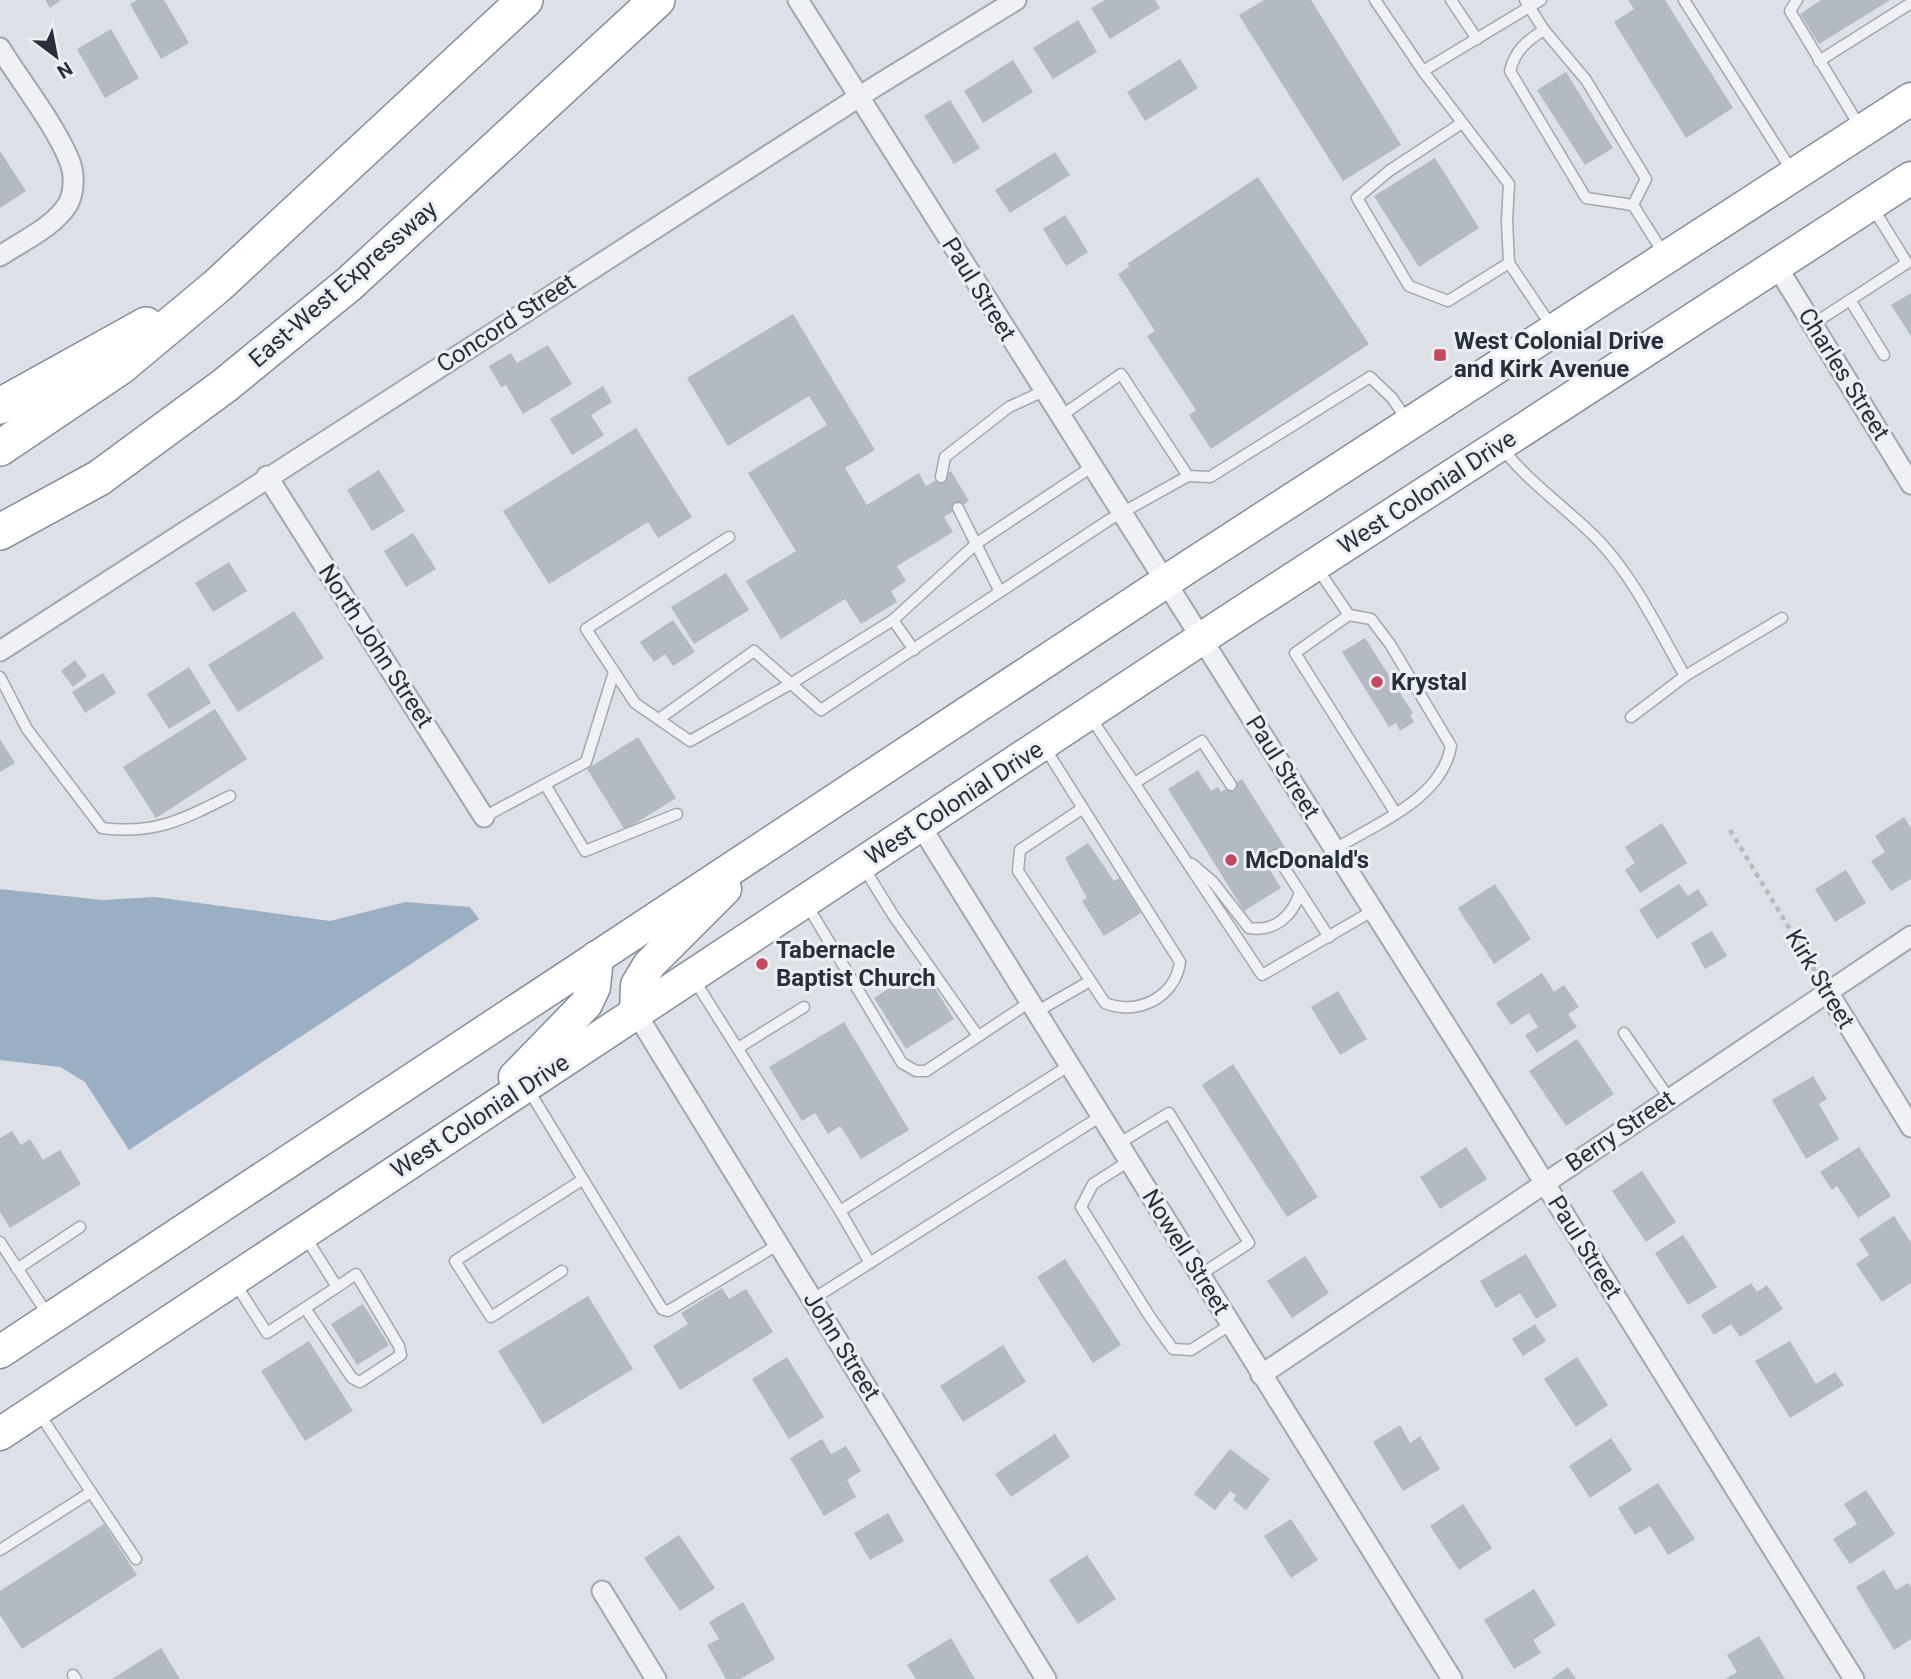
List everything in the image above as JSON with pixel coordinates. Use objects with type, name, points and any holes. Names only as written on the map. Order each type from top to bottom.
[{"type":"highway","points":[[0,448],[120,367],[217,286],[525,0]]},
{"type":"highway","name":"East-West Expressway","points":[[0,532],[99,478],[224,386],[349,284],[657,0]]},
{"type":"highway","points":[[0,1352],[1167,581],[1911,99]]},
{"type":"highway","name":"West Colonial Drive","points":[[0,1434],[1202,639],[1911,178]]},
{"type":"highway","points":[[0,405],[217,286]]},
{"type":"highway","points":[[0,550],[99,478]]},
{"type":"highway","points":[[636,1013],[638,985],[649,965],[774,841]]},
{"type":"highway","points":[[475,1118],[586,1004],[594,987],[597,957]]},
{"type":"street","name":"Paul Street","points":[[798,0],[1374,910],[1854,1679]]},
{"type":"street","name":"Concord Street","points":[[0,651],[267,476],[858,97],[1016,0]]},
{"type":"street","points":[[0,48],[62,146],[71,164],[74,182],[68,203],[55,219],[0,256]]},
{"type":"street","name":"Charles Street","points":[[1776,265],[1911,484]]},
{"type":"street","name":"North John Street","points":[[267,476],[484,817]]},
{"type":"street","name":"Nowell Street","points":[[920,825],[1452,1679]]},
{"type":"street","name":"Berry Street","points":[[1261,1375],[1544,1181],[1911,936]]},
{"type":"street","name":"Kirk Street","points":[[1828,992],[1911,1127]]},
{"type":"street","name":"John Street","points":[[636,1013],[1046,1679]]},
{"type":"street","points":[[602,1591],[656,1679]]},
{"type":"lane","points":[[1375,0],[1423,71],[1509,184],[1509,263],[1554,330]]},
{"type":"lane","points":[[1451,0],[1477,39]]},
{"type":"lane","points":[[1423,71],[1477,39],[1527,4],[1541,0]]},
{"type":"lane","points":[[1684,0],[1795,174]]},
{"type":"lane","points":[[1797,0],[1790,11],[1862,130]]},
{"type":"lane","points":[[1819,61],[1911,3]]},
{"type":"lane","points":[[1527,4],[1544,30],[1586,80],[1646,179],[1633,205]]},
{"type":"lane","points":[[1544,30],[1525,42],[1513,60],[1510,71],[1586,198],[1633,205],[1667,257]]},
{"type":"lane","points":[[1462,122],[1389,171],[1357,198],[1409,286],[1448,301],[1509,263]]},
{"type":"lane","points":[[1813,324],[1907,263],[1871,204]]},
{"type":"lane","points":[[1850,300],[1884,355]]},
{"type":"lane","points":[[1061,416],[1121,374],[1188,476]]},
{"type":"lane","points":[[659,719],[754,651],[821,710],[1122,512],[1188,476],[1210,477],[1370,377],[1392,398],[1409,424]]},
{"type":"lane","points":[[941,477],[945,457],[1009,407],[1028,401],[1044,391]]},
{"type":"lane","points":[[1500,444],[1519,469],[1599,541],[1624,571],[1685,676]]},
{"type":"lane","points":[[729,537],[586,629],[635,703],[690,741],[792,683],[893,620],[978,543],[1093,466]]},
{"type":"lane","points":[[958,508],[978,543],[1000,592]]},
{"type":"lane","points":[[1315,565],[1349,615]]},
{"type":"lane","points":[[1335,849],[1395,812],[1433,787],[1448,765],[1451,746],[1390,644],[1371,619],[1349,615],[1295,653],[1395,812]]},
{"type":"lane","points":[[1631,717],[1685,676],[1782,618]]},
{"type":"lane","points":[[893,620],[914,650]]},
{"type":"lane","points":[[484,817],[546,786],[586,762],[614,672]]},
{"type":"lane","points":[[0,677],[27,729],[102,828],[124,831],[161,828],[230,796]]},
{"type":"lane","points":[[1089,714],[1262,975],[1374,910]]},
{"type":"lane","points":[[1136,782],[1202,741],[1231,785]]},
{"type":"lane","points":[[1043,744],[1180,962],[1171,987],[1141,1007],[1122,1010],[1105,1003],[1018,871],[1020,849],[1083,808]]},
{"type":"lane","points":[[546,786],[584,851],[677,814]]},
{"type":"lane","points":[[1276,855],[1329,937]]},
{"type":"lane","points":[[1183,857],[1213,882],[1249,928],[1262,930],[1282,920],[1294,911],[1300,893]]},
{"type":"lane","points":[[862,864],[893,915],[978,1036]]},
{"type":"lane","points":[[805,902],[902,1063],[916,1071],[926,1071],[978,1036],[1090,981]]},
{"type":"lane","points":[[692,976],[870,1263]]},
{"type":"lane","points":[[738,1048],[804,1007]]},
{"type":"lane","points":[[1624,1032],[1669,1098]]},
{"type":"lane","points":[[840,1211],[1070,1065]]},
{"type":"lane","points":[[525,1086],[662,1309],[668,1311],[779,1244]]},
{"type":"lane","points":[[1118,1144],[1170,1113],[1249,1243],[1200,1275]]},
{"type":"lane","points":[[813,1299],[1101,1116]]},
{"type":"lane","points":[[1129,1161],[1093,1184],[1081,1207],[1173,1349],[1191,1350],[1230,1325]]},
{"type":"lane","points":[[562,1272],[491,1317],[455,1261],[582,1180]]},
{"type":"lane","points":[[18,1269],[80,1227]]},
{"type":"lane","points":[[303,1233],[337,1287]]},
{"type":"lane","points":[[0,1242],[50,1318]]},
{"type":"lane","points":[[232,1280],[267,1333],[356,1274],[399,1346],[401,1355],[360,1382],[352,1378],[305,1308]]},
{"type":"lane","points":[[37,1409],[136,1559]]},
{"type":"lane","points":[[0,1550],[91,1492]]},
{"type":"path","name":"Kirk Street","points":[[1730,830],[1828,992]]},
{"type":"water","points":[[0,889],[102,900],[155,897],[330,921],[405,902],[470,907],[479,919],[129,1150],[85,1082],[60,1067],[0,1060]]},
{"type":"building","points":[[45,0],[61,0],[50,8]]},
{"type":"building","points":[[137,0],[164,0],[189,43],[161,59],[130,4]]},
{"type":"building","points":[[1105,0],[1155,0],[1160,8],[1110,39],[1091,8]]},
{"type":"building","points":[[1264,0],[1311,0],[1401,145],[1343,181],[1239,15]]},
{"type":"building","points":[[1628,0],[1665,0],[1733,108],[1686,138],[1614,22],[1634,9]]},
{"type":"building","points":[[1821,0],[1890,0],[1819,44],[1800,14]]},
{"type":"building","points":[[1078,20],[1097,52],[1053,79],[1033,48]]},
{"type":"building","points":[[111,29],[139,78],[105,98],[77,49]]},
{"type":"building","points":[[1180,59],[1198,88],[1145,121],[1127,92]]},
{"type":"building","points":[[1013,60],[1033,92],[983,123],[964,91]]},
{"type":"building","points":[[1566,72],[1613,148],[1585,165],[1537,90]]},
{"type":"building","points":[[950,100],[980,148],[954,164],[924,116]]},
{"type":"building","points":[[0,151],[26,191],[0,208]]},
{"type":"building","points":[[1055,152],[1070,175],[1010,213],[995,190]]},
{"type":"building","points":[[1435,158],[1479,228],[1419,267],[1374,196]]},
{"type":"building","points":[[1258,177],[1369,344],[1211,449],[1189,415],[1196,410],[1147,336],[1155,331],[1118,274],[1130,266],[1127,264]]},
{"type":"building","points":[[1065,215],[1088,252],[1066,266],[1043,229]]},
{"type":"building","points":[[1911,293],[1911,336],[1891,305]]},
{"type":"building","points":[[793,314],[875,450],[845,468],[867,505],[919,473],[926,486],[951,471],[969,501],[944,517],[953,532],[897,566],[906,581],[891,591],[897,602],[861,624],[845,599],[781,639],[746,581],[796,551],[748,473],[827,425],[809,396],[728,446],[687,378]]},
{"type":"building","points":[[548,345],[572,384],[523,414],[506,385],[501,387],[489,366],[511,353],[517,363]]},
{"type":"building","points":[[603,386],[612,402],[591,415],[604,435],[572,455],[550,419]]},
{"type":"building","points":[[636,428],[692,517],[658,538],[648,522],[549,584],[503,511]]},
{"type":"building","points":[[379,470],[405,511],[372,531],[347,490]]},
{"type":"building","points":[[413,533],[436,569],[406,587],[384,551]]},
{"type":"building","points":[[229,562],[247,591],[213,612],[195,583]]},
{"type":"building","points":[[726,573],[749,610],[694,644],[671,607]]},
{"type":"building","points":[[294,611],[324,658],[238,712],[208,665]]},
{"type":"building","points":[[673,620],[695,652],[673,666],[665,654],[654,662],[640,642]]},
{"type":"building","name":"Krystal","points":[[1365,638],[1413,713],[1410,715],[1414,722],[1400,731],[1396,723],[1389,727],[1342,652]]},
{"type":"building","points":[[75,660],[87,676],[73,687],[61,671]]},
{"type":"building","points":[[189,667],[211,703],[169,729],[147,694]]},
{"type":"building","points":[[103,673],[116,693],[85,713],[72,692]]},
{"type":"building","points":[[215,709],[247,759],[156,818],[123,767]]},
{"type":"building","points":[[638,737],[676,798],[625,830],[587,769]]},
{"type":"building","points":[[0,739],[15,763],[0,772]]},
{"type":"building","points":[[1198,770],[1211,791],[1218,787],[1221,792],[1242,779],[1286,849],[1265,862],[1281,888],[1244,911],[1168,789]]},
{"type":"building","points":[[1904,817],[1911,828],[1911,879],[1891,891],[1871,861],[1885,852],[1875,836]]},
{"type":"building","points":[[1662,823],[1687,863],[1640,893],[1625,870],[1635,863],[1625,847]]},
{"type":"building","points":[[1088,843],[1114,881],[1119,878],[1141,913],[1104,936],[1082,901],[1087,898],[1065,858]]},
{"type":"building","points":[[1846,870],[1866,903],[1835,922],[1815,889]]},
{"type":"building","points":[[1495,884],[1531,939],[1494,964],[1458,908]]},
{"type":"building","points":[[1679,884],[1688,896],[1698,889],[1708,905],[1657,939],[1639,910]]},
{"type":"building","points":[[1712,931],[1727,956],[1705,969],[1691,943]]},
{"type":"building","points":[[922,967],[954,1019],[906,1049],[874,998]]},
{"type":"building","points":[[1542,973],[1554,992],[1564,985],[1579,1007],[1568,1014],[1577,1027],[1537,1053],[1525,1035],[1538,1027],[1529,1013],[1511,1025],[1496,1003]]},
{"type":"building","points":[[1338,991],[1367,1039],[1340,1055],[1311,1007]]},
{"type":"building","points":[[844,1022],[909,1130],[861,1159],[840,1126],[828,1134],[815,1113],[802,1121],[769,1067]]},
{"type":"building","points":[[1577,1039],[1614,1094],[1566,1126],[1529,1071]]},
{"type":"building","points":[[1233,1064],[1318,1197],[1287,1217],[1202,1085]]},
{"type":"building","points":[[1813,1076],[1827,1099],[1819,1104],[1839,1139],[1806,1159],[1772,1100]]},
{"type":"building","points":[[12,1131],[21,1145],[30,1139],[43,1160],[60,1150],[81,1184],[10,1228],[0,1212],[0,1138]]},
{"type":"building","points":[[1466,1147],[1487,1179],[1440,1209],[1420,1177]]},
{"type":"building","points":[[1859,1147],[1891,1196],[1858,1218],[1837,1186],[1832,1190],[1820,1172]]},
{"type":"building","points":[[1642,1171],[1676,1222],[1646,1242],[1612,1191]]},
{"type":"building","points":[[1894,1216],[1911,1243],[1911,1283],[1882,1302],[1856,1264],[1869,1255],[1859,1239]]},
{"type":"building","points":[[1683,1235],[1717,1287],[1688,1305],[1655,1253]]},
{"type":"building","points":[[1526,1254],[1557,1306],[1536,1319],[1520,1293],[1496,1308],[1480,1281]]},
{"type":"building","points":[[1305,1256],[1329,1293],[1292,1318],[1267,1281]]},
{"type":"building","points":[[1065,1259],[1121,1345],[1093,1363],[1037,1277]]},
{"type":"building","points":[[1751,1283],[1757,1292],[1767,1285],[1783,1309],[1740,1337],[1731,1324],[1714,1335],[1701,1315]]},
{"type":"building","points":[[722,1288],[729,1299],[746,1289],[773,1332],[680,1390],[653,1346],[688,1324],[681,1313]]},
{"type":"building","points":[[588,1296],[633,1369],[543,1424],[498,1351]]},
{"type":"building","points":[[363,1304],[389,1345],[357,1365],[331,1324]]},
{"type":"building","points":[[1535,1324],[1546,1341],[1523,1356],[1512,1339]]},
{"type":"building","points":[[309,1341],[353,1411],[305,1441],[261,1371]]},
{"type":"building","points":[[1790,1341],[1816,1384],[1835,1372],[1844,1385],[1790,1418],[1755,1361]]},
{"type":"building","points":[[1003,1345],[1026,1382],[963,1422],[940,1386]]},
{"type":"building","points":[[787,1357],[824,1417],[789,1439],[752,1379]]},
{"type":"building","points":[[1577,1357],[1608,1405],[1576,1427],[1544,1379]]},
{"type":"building","points":[[1400,1425],[1410,1443],[1420,1436],[1440,1469],[1403,1491],[1373,1442]]},
{"type":"building","points":[[1055,1434],[1070,1457],[1011,1497],[995,1474]]},
{"type":"building","points":[[1611,1438],[1632,1470],[1590,1498],[1569,1466]]},
{"type":"building","points":[[822,1439],[831,1454],[846,1446],[861,1471],[847,1480],[856,1497],[824,1516],[790,1458]]},
{"type":"building","points":[[1230,1449],[1270,1479],[1246,1510],[1233,1500],[1236,1495],[1230,1491],[1215,1510],[1194,1494]]},
{"type":"building","points":[[1658,1483],[1695,1539],[1668,1555],[1650,1526],[1635,1535],[1618,1508]]},
{"type":"building","points":[[1866,1490],[1895,1534],[1850,1564],[1833,1539],[1857,1524],[1844,1504]]},
{"type":"building","points":[[1463,1504],[1492,1548],[1459,1570],[1430,1526]]},
{"type":"building","points":[[888,1513],[904,1541],[870,1560],[854,1533]]},
{"type":"building","points":[[1291,1519],[1318,1560],[1291,1578],[1264,1536]]},
{"type":"building","points":[[104,1524],[137,1575],[22,1649],[0,1615],[0,1591]]},
{"type":"building","points":[[679,1535],[715,1588],[680,1611],[644,1558]]},
{"type":"building","points":[[1087,1555],[1116,1599],[1078,1624],[1049,1580]]},
{"type":"building","points":[[1884,1570],[1896,1590],[1908,1583],[1911,1587],[1911,1639],[1894,1650],[1856,1587]]},
{"type":"building","points":[[1534,1589],[1556,1625],[1533,1640],[1541,1653],[1514,1669],[1484,1620]]},
{"type":"building","points":[[743,1602],[775,1659],[740,1679],[726,1679],[707,1645],[719,1639],[709,1622]]},
{"type":"building","points":[[1759,1636],[1785,1679],[1725,1679],[1737,1672],[1727,1655]]},
{"type":"building","points":[[951,1638],[975,1679],[916,1679],[907,1665]]},
{"type":"building","points":[[161,1648],[180,1679],[112,1679]]},
{"type":"building","points":[[1568,1667],[1576,1679],[1551,1679]]},
{"type":"place","name":"West Colonial Drive and Kirk Avenue","points":[[1440,355]]},
{"type":"place","name":"Krystal","points":[[1377,682]]},
{"type":"place","name":"McDonald's","points":[[1231,860]]},
{"type":"place","name":"Tabernacle Baptist Church","points":[[762,964]]}]
